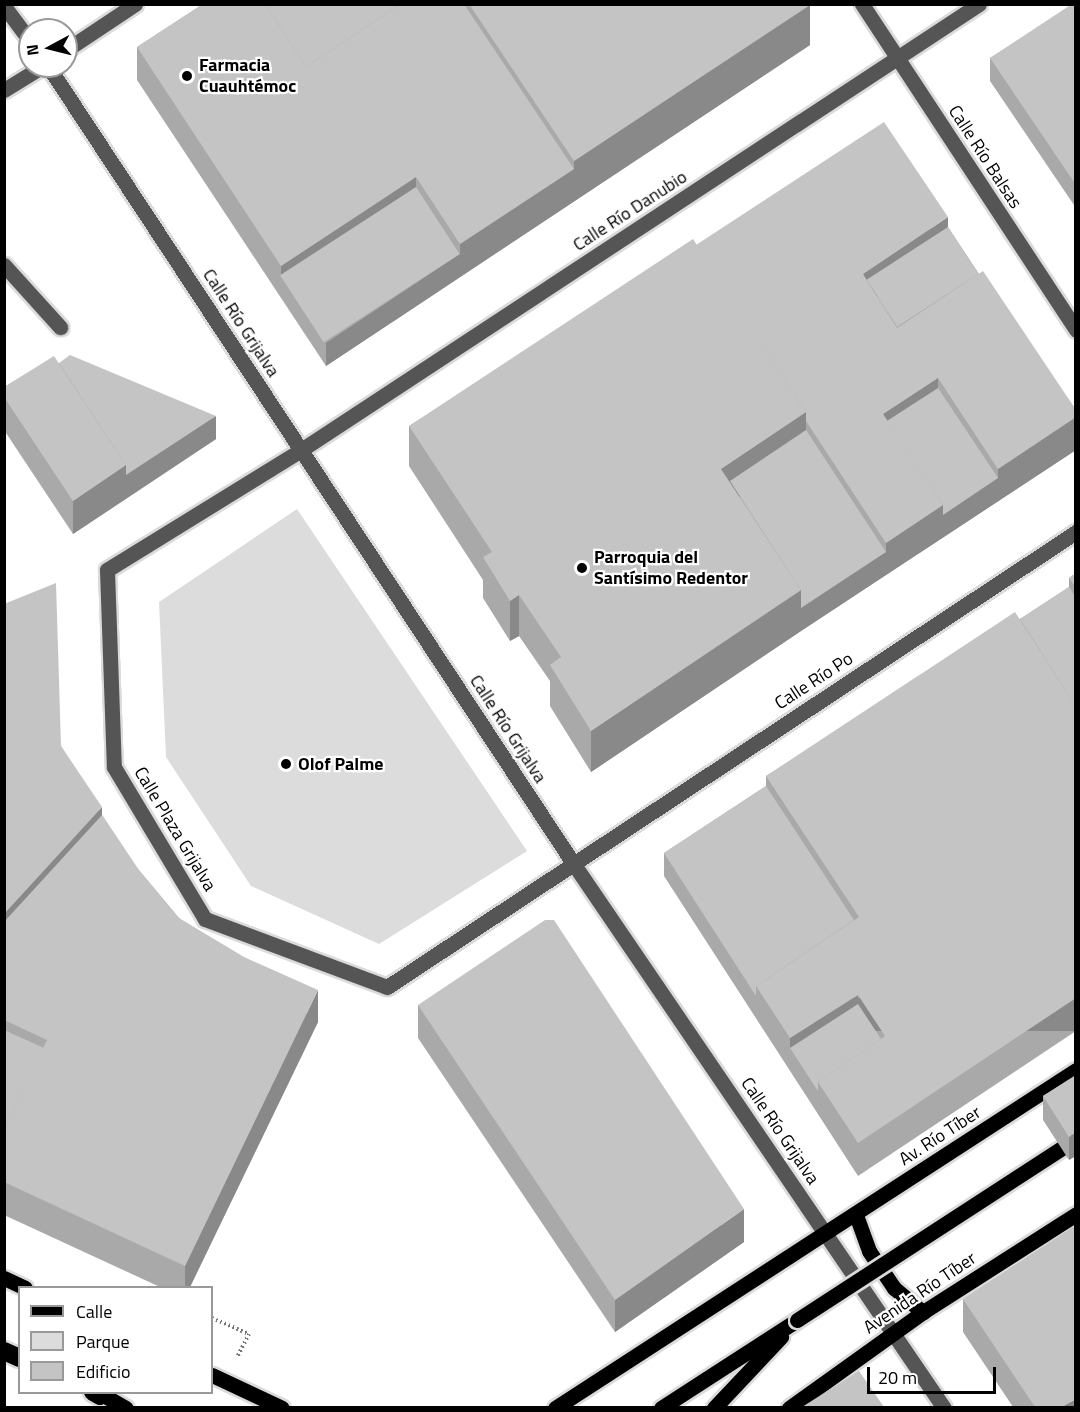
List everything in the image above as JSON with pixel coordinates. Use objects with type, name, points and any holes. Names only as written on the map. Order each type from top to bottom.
[{"type":"highway","points":[[4,1351],[18,1357]]},
{"type":"main road","name":"Av. Río Tíber","points":[[826,1234],[1076,1070]]},
{"type":"main road","points":[[661,1407],[1076,1139]]},
{"type":"main road","name":"Avenida Río Tíber","points":[[789,1407],[923,1312],[1076,1214]]},
{"type":"main road","points":[[856,1215],[869,1251],[894,1288],[923,1312]]},
{"type":"main road","points":[[555,1407],[826,1234]]},
{"type":"main road","points":[[4,1278],[23,1286]]},
{"type":"main road","points":[[714,1407],[797,1320]]},
{"type":"main road","points":[[213,1374],[282,1407]]},
{"type":"main road","points":[[97,1394],[126,1407]]},
{"type":"street","points":[[78,42],[135,4]]},
{"type":"street","name":"Calle Río Balsas","points":[[862,4],[1076,330]]},
{"type":"street","name":"Calle Río Danubio","points":[[301,450],[980,4]]},
{"type":"street","points":[[4,6],[18,25]]},
{"type":"street","points":[[4,90],[24,78]]},
{"type":"street","name":"Calle Río Grijalva","points":[[56,78],[573,863],[944,1407]]},
{"type":"street","points":[[4,265],[60,327]]},
{"type":"street","name":"Calle Plaza Grijalva","points":[[301,450],[107,570],[114,767],[205,919],[387,987],[573,863]]},
{"type":"street","name":"Calle Río Po","points":[[573,863],[1076,532]]},
{"type":"path","points":[[213,1318],[249,1334]]},
{"type":"green space","points":[[297,509],[527,851],[379,944],[251,886],[166,757],[159,602]]},
{"type":"building","points":[[203,4],[265,4],[306,67],[401,4],[464,4],[574,169],[460,244],[416,177],[281,266],[137,47]]},
{"type":"building","points":[[265,4],[401,4],[306,67]]},
{"type":"building","points":[[469,4],[810,4],[810,5],[574,161]]},
{"type":"building","points":[[1072,4],[1076,4],[1076,185],[990,58]]},
{"type":"building","points":[[884,122],[948,217],[863,274],[897,328],[983,271],[1076,410],[1076,417],[998,469],[938,378],[883,414],[943,505],[886,543],[806,421],[806,412],[696,245]]},
{"type":"building","points":[[416,187],[460,254],[324,342],[280,275]]},
{"type":"building","points":[[948,227],[978,274],[897,327],[867,280]]},
{"type":"building","points":[[693,239],[806,412],[721,469],[801,590],[591,731],[550,665],[561,657],[519,595],[510,601],[483,557],[492,552],[409,426]]},
{"type":"building","points":[[70,355],[216,416],[126,475],[126,465],[59,363]]},
{"type":"building","points":[[54,356],[126,465],[73,501],[4,397],[4,387]]},
{"type":"building","points":[[938,388],[998,478],[943,515],[943,505],[887,421]]},
{"type":"building","points":[[806,430],[886,552],[801,608],[801,590],[730,481]]},
{"type":"building","points":[[1076,573],[1076,588],[1069,578]]},
{"type":"building","points":[[56,583],[61,746],[102,807],[4,914],[4,604]]},
{"type":"building","points":[[1069,587],[1076,598],[1076,697],[1071,699],[1020,619]]},
{"type":"building","points":[[1015,612],[1071,699],[1076,697],[1076,998],[858,1143],[818,1082],[885,1036],[858,995],[790,1038],[756,986],[859,917],[766,776]]},
{"type":"building","points":[[766,786],[854,920],[756,986],[756,996],[664,853]]},
{"type":"building","points":[[102,815],[138,869],[179,918],[244,957],[318,990],[185,1266],[4,1182],[4,1130],[47,1040],[4,1020],[4,922]]},
{"type":"building","points":[[545,920],[554,920],[744,1209],[615,1300],[418,1005]]},
{"type":"building","points":[[858,1004],[881,1039],[818,1082],[818,1091],[790,1048]]},
{"type":"building","points":[[4,1030],[44,1048],[4,1130]]},
{"type":"building","points":[[1076,1075],[1076,1133],[1069,1137],[1043,1096]]},
{"type":"building","points":[[1076,1225],[1076,1399],[1062,1407],[1035,1407],[963,1299]]},
{"type":"building","points":[[859,1371],[884,1407],[802,1407]]},
{"type":"place","name":"Farmacia Cuauhtémoc","points":[[187,76]]},
{"type":"place","name":"Parroquia del Santísimo Redentor","points":[[582,568]]},
{"type":"place","name":"Olof Palme","points":[[286,764]]}]
